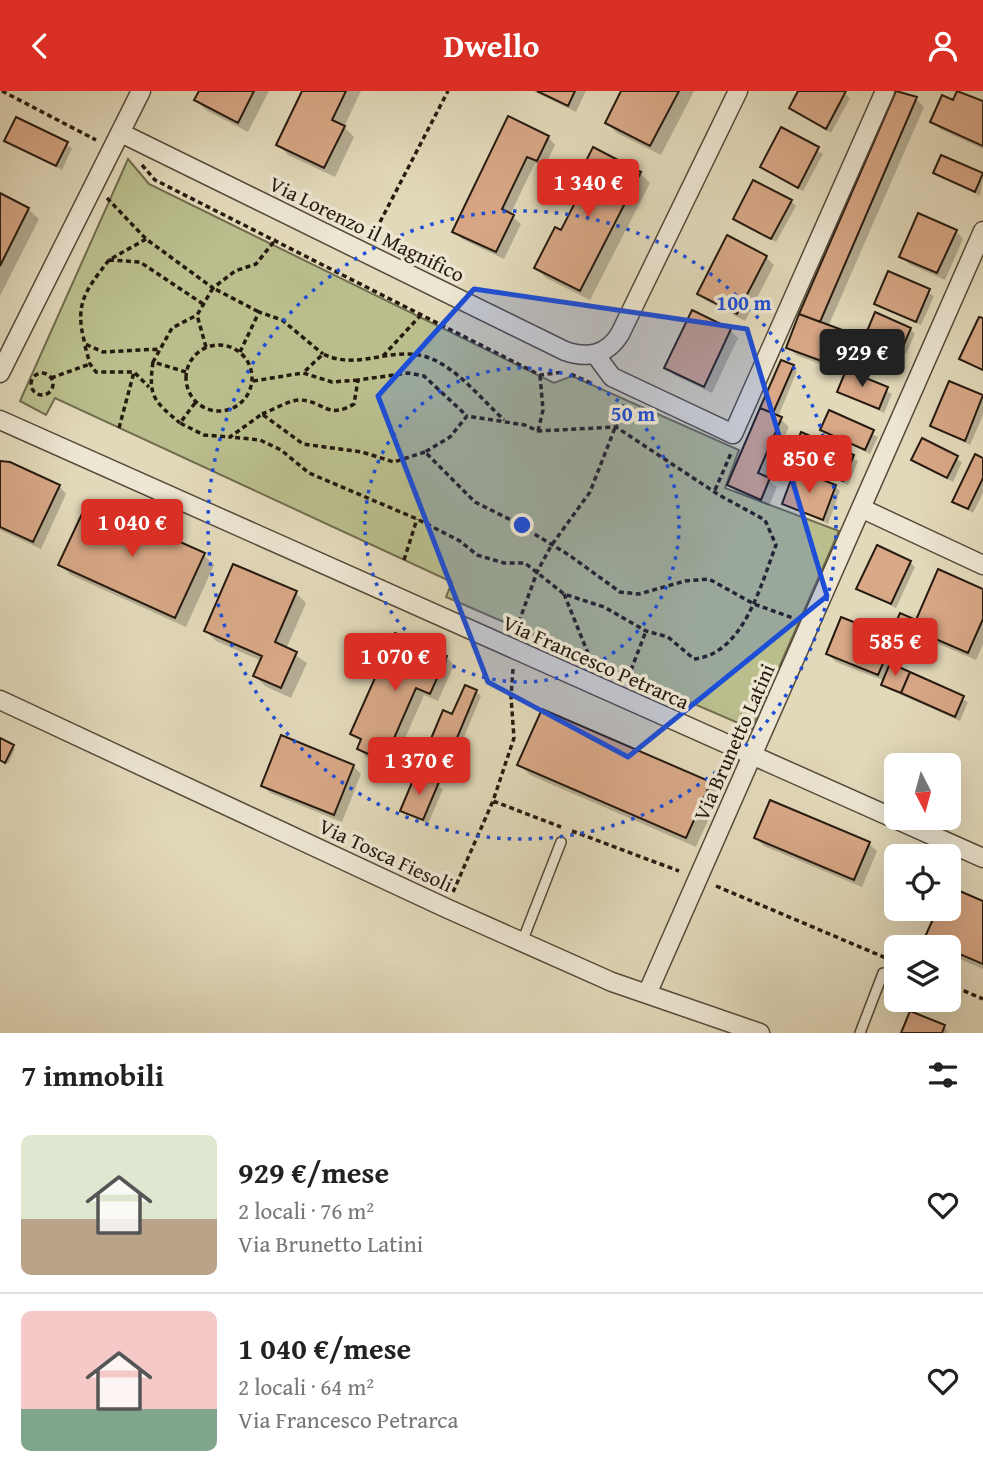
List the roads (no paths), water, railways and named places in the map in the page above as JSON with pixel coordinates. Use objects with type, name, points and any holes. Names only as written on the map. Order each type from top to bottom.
[{"type":"street","points":[[0,373],[141,91]]},
{"type":"street","points":[[738,91],[620,334],[608,349],[595,354],[612,377],[733,435],[885,91]]},
{"type":"street","name":"Via Lorenzo il Magnifico","points":[[117,141],[565,351],[595,354]]},
{"type":"street","name":"Via Brunetto Latini","points":[[647,994],[863,509],[983,231]]},
{"type":"street","name":"Via Francesco Petrarca","points":[[0,420],[983,858]]},
{"type":"street","points":[[863,509],[983,565]]},
{"type":"street","name":"Via Tosca Fiesoli","points":[[0,700],[522,942],[647,994],[760,1033]]},
{"type":"lane","points":[[522,942],[561,842]]},
{"type":"lane","points":[[860,1033],[883,973]]}]
